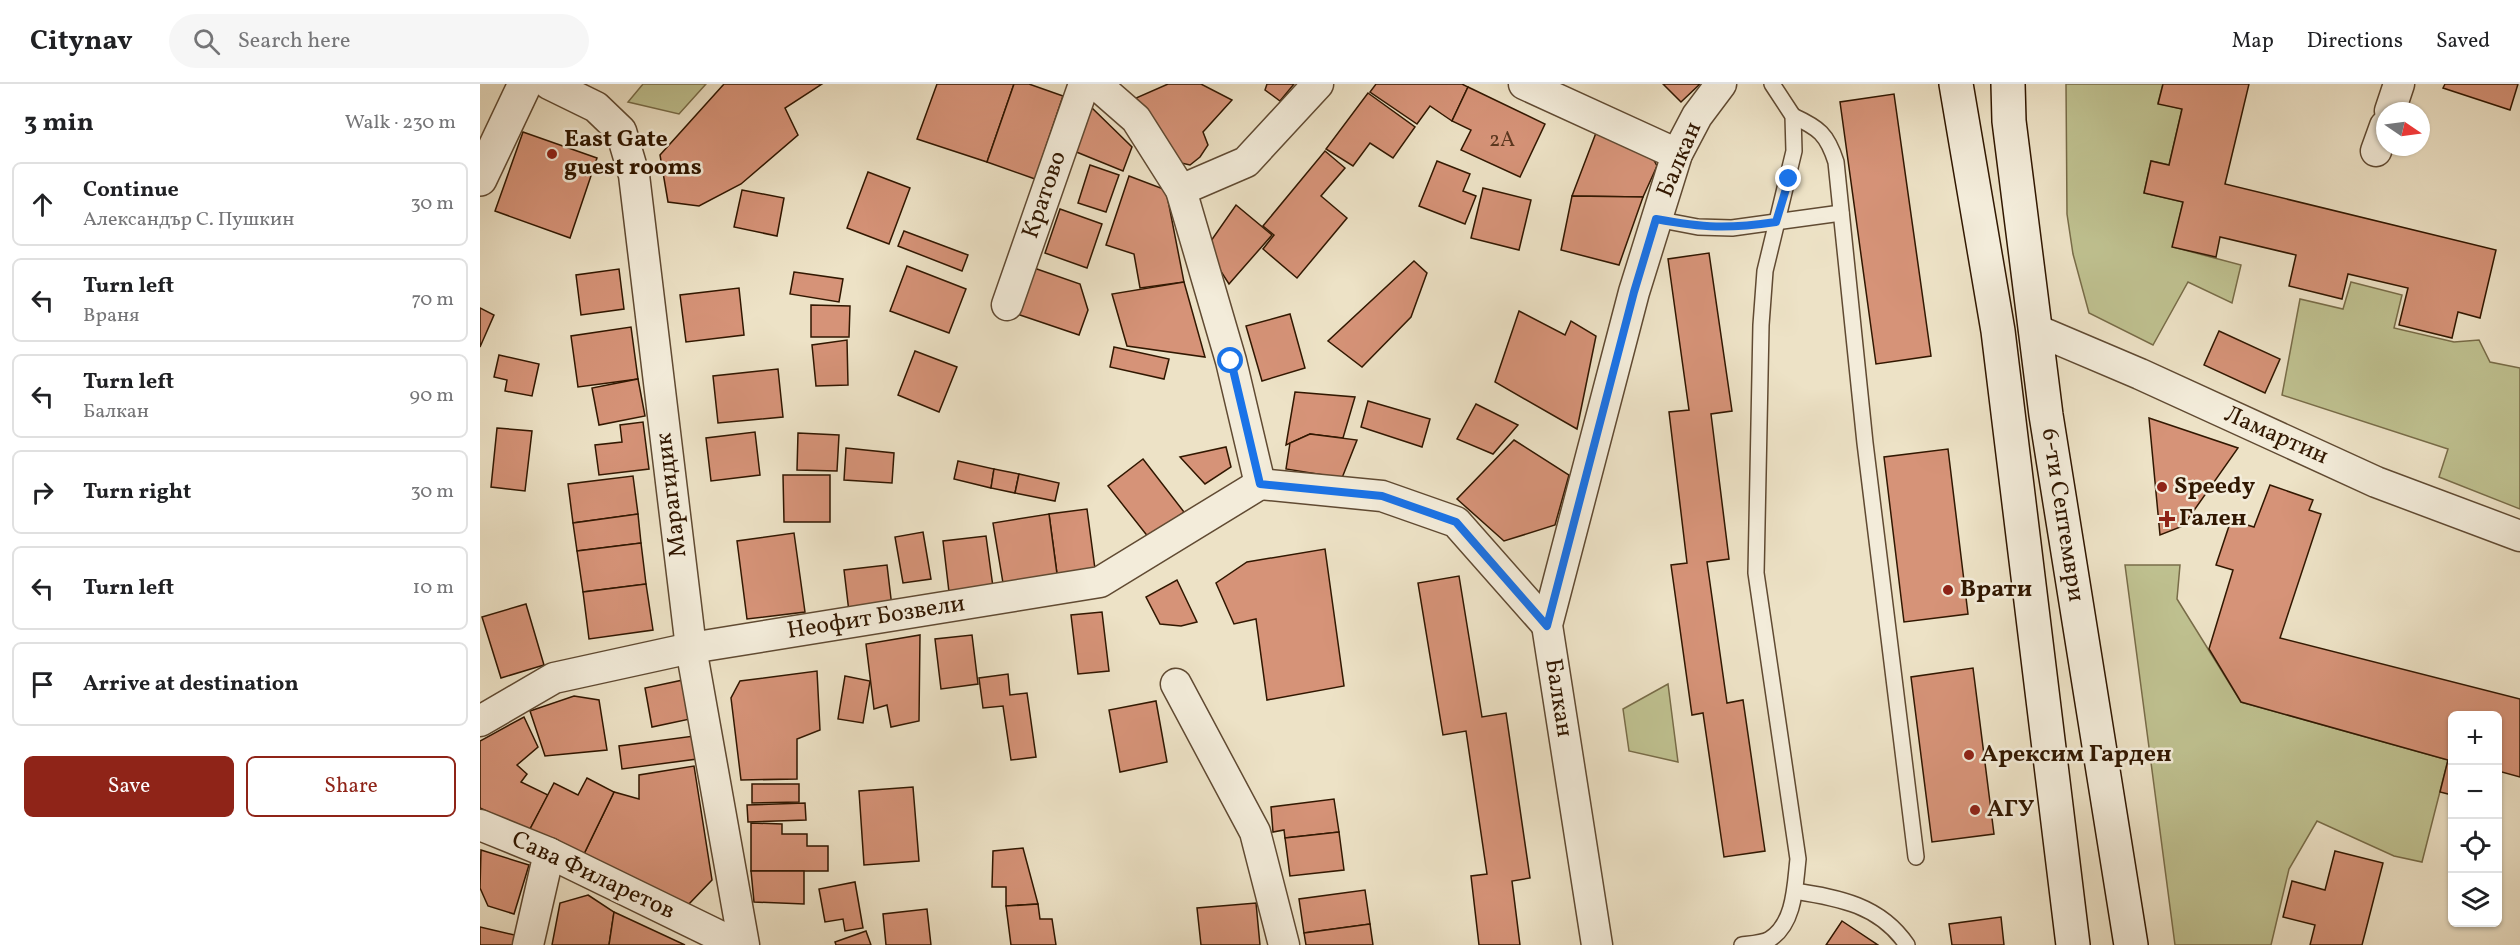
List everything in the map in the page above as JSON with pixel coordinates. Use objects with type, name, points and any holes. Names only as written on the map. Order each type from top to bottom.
[{"type":"main road","points":[[481,174],[525,84]]},
{"type":"main road","name":"6-ти Септември","points":[[1956,84],[1998,331],[2073,945]]},
{"type":"main road","name":"6-ти Септември","points":[[2008,84],[2009,121],[2034,329],[2131,945]]},
{"type":"street","name":"Марагидик","points":[[549,84],[596,107],[621,131],[634,175],[691,648],[744,945]]},
{"type":"street","name":"Кратово","points":[[1007,305],[1084,84]]},
{"type":"street","points":[[1096,84],[1136,119],[1181,189],[1231,361],[1260,484],[1382,496],[1456,522],[1547,626]]},
{"type":"street","points":[[1181,189],[1246,162],[1318,84]]},
{"type":"street","points":[[1524,84],[1677,154]]},
{"type":"street","name":"Балкан","points":[[1597,945],[1547,626],[1634,292],[1656,219],[1677,154],[1697,116],[1721,84]]},
{"type":"street","points":[[2393,102],[2399,84]]},
{"type":"street","name":"Ламартин","points":[[2034,329],[2140,374],[2376,482],[2520,536]]},
{"type":"street","name":"Неофит Бозвели","points":[[480,722],[554,678],[691,648],[1100,582],[1260,484]]},
{"type":"street","points":[[1176,684],[1255,832],[1284,945]]},
{"type":"street","name":"Сава Филаретов","points":[[480,825],[549,853],[738,945]]},
{"type":"street","points":[[528,945],[549,853]]},
{"type":"lane","points":[[1742,945],[1770,940],[1788,918],[1795,891],[1798,859],[1756,573],[1764,271],[1794,151],[1793,116],[1772,84]]},
{"type":"lane","points":[[1793,116],[1813,125],[1828,140],[1836,162],[1865,443],[1916,857]]},
{"type":"lane","points":[[1656,219],[1698,227],[1732,228],[1841,213]]},
{"type":"lane","points":[[1795,891],[1842,899],[1883,919],[1906,945]]},
{"type":"green space","points":[[643,84],[706,84],[679,114],[628,102]]},
{"type":"green space","points":[[2066,84],[2163,84],[2158,103],[2182,109],[2169,165],[2151,161],[2144,193],[2183,202],[2173,247],[2241,265],[2232,303],[2188,282],[2153,345],[2089,313],[2073,254],[2067,214]]},
{"type":"green space","points":[[2351,282],[2402,295],[2394,328],[2454,342],[2479,340],[2490,362],[2520,368],[2520,509],[2439,477],[2448,449],[2282,395],[2300,299],[2343,309]]},
{"type":"green space","points":[[2125,565],[2180,565],[2177,599],[2241,702],[2448,760],[2422,862],[2394,856],[2317,821],[2289,869],[2271,945],[2175,945]]},
{"type":"green space","points":[[1668,684],[1678,762],[1629,751],[1623,709]]},
{"type":"building","points":[[724,84],[822,84],[785,108],[798,135],[741,184],[699,206],[668,202],[660,155]]},
{"type":"building","points":[[937,84],[1014,84],[987,162],[917,139]]},
{"type":"building","points":[[1014,84],[1029,84],[1063,96],[1035,179],[987,162]]},
{"type":"building","points":[[1168,84],[1201,84],[1232,100],[1203,132],[1208,145],[1200,157],[1190,165],[1177,162],[1136,98]]},
{"type":"building","points":[[1267,84],[1294,84],[1280,101],[1265,90]]},
{"type":"building","points":[[1376,84],[1462,84],[1468,87],[1452,121],[1430,106],[1417,124],[1370,92]]},
{"type":"building","points":[[1663,84],[1700,84],[1681,102]]},
{"type":"building","points":[[2163,84],[2249,84],[2225,184],[2496,250],[2480,318],[2458,312],[2452,338],[2399,325],[2408,288],[2348,274],[2342,299],[2289,286],[2296,255],[2220,237],[2216,257],[2172,247],[2183,202],[2144,193],[2151,161],[2169,165],[2182,109],[2158,104]]},
{"type":"building","points":[[2445,84],[2518,84],[2510,110],[2443,88]]},
{"type":"building","points":[[1468,87],[1545,124],[1520,177],[1461,150],[1471,130],[1452,121]]},
{"type":"building","points":[[1368,93],[1415,127],[1393,158],[1370,143],[1353,166],[1326,149]]},
{"type":"building","points":[[1894,94],[1931,356],[1876,364],[1840,102]]},
{"type":"building","points":[[1091,107],[1132,147],[1123,171],[1074,151]]},
{"type":"building","points":[[1599,125],[1647,147],[1657,166],[1643,197],[1572,196]]},
{"type":"building","points":[[523,132],[597,158],[570,238],[495,211]]},
{"type":"building","points":[[1325,151],[1345,168],[1321,196],[1347,218],[1297,278],[1263,249],[1274,235],[1263,226]]},
{"type":"building","points":[[1437,161],[1470,174],[1463,191],[1476,196],[1465,224],[1419,206]]},
{"type":"building","points":[[1090,165],[1119,175],[1106,212],[1078,203]]},
{"type":"building","points":[[868,172],[910,188],[889,244],[847,228]]},
{"type":"building","points":[[1129,176],[1166,190],[1184,282],[1140,288],[1134,254],[1106,245]]},
{"type":"building","points":[[1483,188],[1531,200],[1519,250],[1471,238]]},
{"type":"building","points":[[742,190],[784,198],[777,236],[734,227]]},
{"type":"building","points":[[1572,196],[1643,197],[1619,265],[1561,250]]},
{"type":"building","points":[[1236,205],[1272,235],[1229,284],[1206,248]]},
{"type":"building","points":[[1060,209],[1102,224],[1087,268],[1045,253]]},
{"type":"building","points":[[904,231],[968,255],[962,271],[898,246]]},
{"type":"building","points":[[1709,253],[1732,411],[1711,414],[1729,559],[1707,562],[1727,703],[1743,700],[1765,851],[1724,857],[1703,713],[1692,715],[1671,565],[1687,563],[1669,412],[1689,410],[1668,259]]},
{"type":"building","points":[[1414,261],[1427,273],[1411,317],[1362,367],[1328,341]]},
{"type":"building","points":[[907,266],[966,289],[949,333],[890,311]]},
{"type":"building","points":[[1034,268],[1080,284],[1088,310],[1079,335],[1017,314]]},
{"type":"building","points":[[619,269],[624,309],[581,315],[576,275]]},
{"type":"building","points":[[794,272],[843,279],[839,302],[790,294]]},
{"type":"building","points":[[1184,282],[1205,357],[1127,346],[1112,294]]},
{"type":"building","points":[[739,288],[744,335],[686,342],[680,295]]},
{"type":"building","points":[[811,305],[850,306],[849,337],[811,337]]},
{"type":"building","points":[[480,308],[494,315],[480,347]]},
{"type":"building","points":[[1519,311],[1565,335],[1571,321],[1596,336],[1577,429],[1495,382]]},
{"type":"building","points":[[1290,314],[1305,368],[1262,381],[1246,326]]},
{"type":"building","points":[[631,327],[638,379],[578,387],[571,336]]},
{"type":"building","points":[[2219,331],[2280,359],[2265,393],[2204,365]]},
{"type":"building","points":[[847,340],[848,385],[816,386],[812,345]]},
{"type":"building","points":[[1114,347],[1169,359],[1164,379],[1110,367]]},
{"type":"building","points":[[915,351],[957,367],[939,412],[898,395]]},
{"type":"building","points":[[499,355],[539,364],[532,396],[505,391],[507,380],[494,377]]},
{"type":"building","points":[[778,369],[783,417],[718,423],[713,376]]},
{"type":"building","points":[[638,379],[645,416],[599,425],[592,388]]},
{"type":"building","points":[[1295,392],[1355,397],[1343,438],[1310,434],[1286,445]]},
{"type":"building","points":[[1368,401],[1430,419],[1422,447],[1361,427]]},
{"type":"building","points":[[1476,404],[1518,425],[1493,454],[1457,439]]},
{"type":"building","points":[[2149,418],[2238,448],[2183,526],[2160,535]]},
{"type":"building","points":[[643,422],[649,469],[599,475],[595,445],[622,442],[620,425]]},
{"type":"building","points":[[497,428],[532,431],[525,491],[491,487]]},
{"type":"building","points":[[755,432],[760,475],[711,481],[706,438]]},
{"type":"building","points":[[798,433],[839,435],[837,471],[797,470]]},
{"type":"building","points":[[1310,434],[1357,440],[1342,478],[1286,469],[1290,443]]},
{"type":"building","points":[[1514,440],[1569,475],[1555,525],[1504,541],[1457,499]]},
{"type":"building","points":[[1226,447],[1231,467],[1205,484],[1180,457]]},
{"type":"building","points":[[846,448],[894,453],[892,483],[844,480]]},
{"type":"building","points":[[1948,449],[1968,614],[1904,622],[1884,457]]},
{"type":"building","points":[[1143,459],[1184,512],[1149,538],[1108,486]]},
{"type":"building","points":[[958,461],[994,469],[991,488],[954,479]]},
{"type":"building","points":[[994,469],[1019,474],[1015,493],[991,488]]},
{"type":"building","points":[[1019,474],[1059,483],[1055,501],[1015,493]]},
{"type":"building","points":[[783,475],[830,475],[830,522],[784,522]]},
{"type":"building","points":[[633,476],[638,514],[573,523],[568,484]]},
{"type":"building","points":[[2270,485],[2313,500],[2309,510],[2321,514],[2280,638],[2520,699],[2520,777],[2502,772],[2502,711],[2448,711],[2448,760],[2241,702],[2209,649],[2233,570],[2216,565],[2231,520],[2254,527]]},
{"type":"building","points":[[1087,509],[1095,569],[1057,574],[1049,514]]},
{"type":"building","points":[[638,514],[641,543],[577,551],[573,523]]},
{"type":"building","points":[[1049,514],[1057,574],[1003,583],[993,523]]},
{"type":"building","points":[[923,532],[931,579],[903,583],[895,537]]},
{"type":"building","points":[[794,533],[805,612],[747,619],[737,541]]},
{"type":"building","points":[[986,536],[993,587],[949,592],[943,541]]},
{"type":"building","points":[[641,543],[646,584],[583,592],[577,551]]},
{"type":"building","points":[[1325,549],[1344,686],[1267,700],[1256,619],[1234,624],[1216,583],[1247,562]]},
{"type":"building","points":[[887,565],[892,607],[849,612],[844,570]]},
{"type":"building","points":[[1459,576],[1482,717],[1506,713],[1530,878],[1512,881],[1520,945],[1479,945],[1471,876],[1487,874],[1466,731],[1443,735],[1418,583]]},
{"type":"building","points":[[1177,580],[1197,622],[1181,626],[1160,624],[1146,597]]},
{"type":"building","points":[[646,584],[653,630],[589,639],[583,592]]},
{"type":"building","points":[[526,604],[544,665],[501,678],[482,617]]},
{"type":"building","points":[[1102,612],[1109,671],[1078,674],[1071,615]]},
{"type":"building","points":[[920,635],[919,721],[891,727],[887,705],[874,709],[866,644]]},
{"type":"building","points":[[972,635],[978,684],[941,689],[935,639]]},
{"type":"building","points":[[1973,668],[1994,834],[1932,842],[1911,677]]},
{"type":"building","points":[[817,671],[820,730],[797,739],[797,779],[741,780],[731,698],[740,681]]},
{"type":"building","points":[[1008,674],[1010,695],[1027,693],[1036,757],[1011,760],[1003,706],[983,708],[979,678]]},
{"type":"building","points":[[845,676],[870,681],[863,723],[838,719]]},
{"type":"building","points":[[683,680],[690,719],[652,727],[645,688]]},
{"type":"building","points":[[574,696],[599,700],[607,750],[545,756],[530,711]]},
{"type":"building","points":[[1156,701],[1167,762],[1120,772],[1109,710]]},
{"type":"building","points":[[524,717],[538,747],[517,765],[527,774],[521,782],[548,795],[529,831],[480,808],[480,741]]},
{"type":"building","points":[[694,736],[697,759],[622,769],[619,746]]},
{"type":"building","points":[[2448,760],[2448,794],[2440,792]]},
{"type":"building","points":[[694,766],[712,880],[686,907],[582,858],[614,792],[639,799],[639,775]]},
{"type":"building","points":[[587,778],[614,792],[582,858],[529,831],[554,783],[578,795]]},
{"type":"building","points":[[752,784],[799,784],[799,802],[752,803]]},
{"type":"building","points":[[913,787],[919,861],[864,865],[859,791]]},
{"type":"building","points":[[1334,799],[1339,832],[1285,838],[1284,830],[1273,832],[1271,807]]},
{"type":"building","points":[[805,803],[806,820],[748,822],[747,805]]},
{"type":"building","points":[[751,823],[782,824],[782,834],[807,834],[807,846],[828,846],[828,871],[751,871]]},
{"type":"building","points":[[1339,832],[1344,870],[1290,876],[1285,838]]},
{"type":"building","points":[[1023,848],[1038,904],[1006,906],[1006,887],[992,887],[993,851]]},
{"type":"building","points":[[481,850],[529,865],[514,914],[488,906],[480,888]]},
{"type":"building","points":[[2335,851],[2383,863],[2362,945],[2310,945],[2315,925],[2283,917],[2292,881],[2325,890]]},
{"type":"building","points":[[751,871],[804,871],[804,904],[754,902]]},
{"type":"building","points":[[855,882],[863,928],[845,931],[843,919],[825,922],[819,889]]},
{"type":"building","points":[[1365,890],[1370,924],[1304,933],[1299,899]]},
{"type":"building","points":[[588,895],[614,912],[609,945],[552,945],[560,903]]},
{"type":"building","points":[[1256,903],[1260,945],[1201,945],[1197,908]]},
{"type":"building","points":[[1038,904],[1040,919],[1052,919],[1056,945],[1011,945],[1006,906]]},
{"type":"building","points":[[927,909],[931,945],[886,945],[883,914]]},
{"type":"building","points":[[614,912],[685,945],[609,945]]},
{"type":"building","points":[[2001,917],[2004,945],[1952,945],[1949,924]]},
{"type":"building","points":[[1842,921],[1878,945],[1826,945]]},
{"type":"building","points":[[1370,924],[1373,945],[1306,945],[1304,933]]},
{"type":"building","points":[[480,927],[519,936],[517,945],[480,945]]},
{"type":"building","points":[[866,931],[871,945],[836,945],[835,942]]},
{"type":"place","name":"East Gate guest rooms","points":[[552,154]]},
{"type":"place","name":"Speedy","points":[[2162,487]]},
{"type":"place","name":"Гален","points":[[2167,519]]},
{"type":"place","name":"Врати","points":[[1948,590]]},
{"type":"place","name":"Арексим Гарден","points":[[1969,755]]},
{"type":"place","name":"АГУ","points":[[1975,810]]},
{"type":"route","points":[[1231,361],[1260,484],[1382,496],[1456,522],[1547,626],[1634,292],[1656,219],[1698,227],[1732,228],[1776,222],[1789,179]]}]
